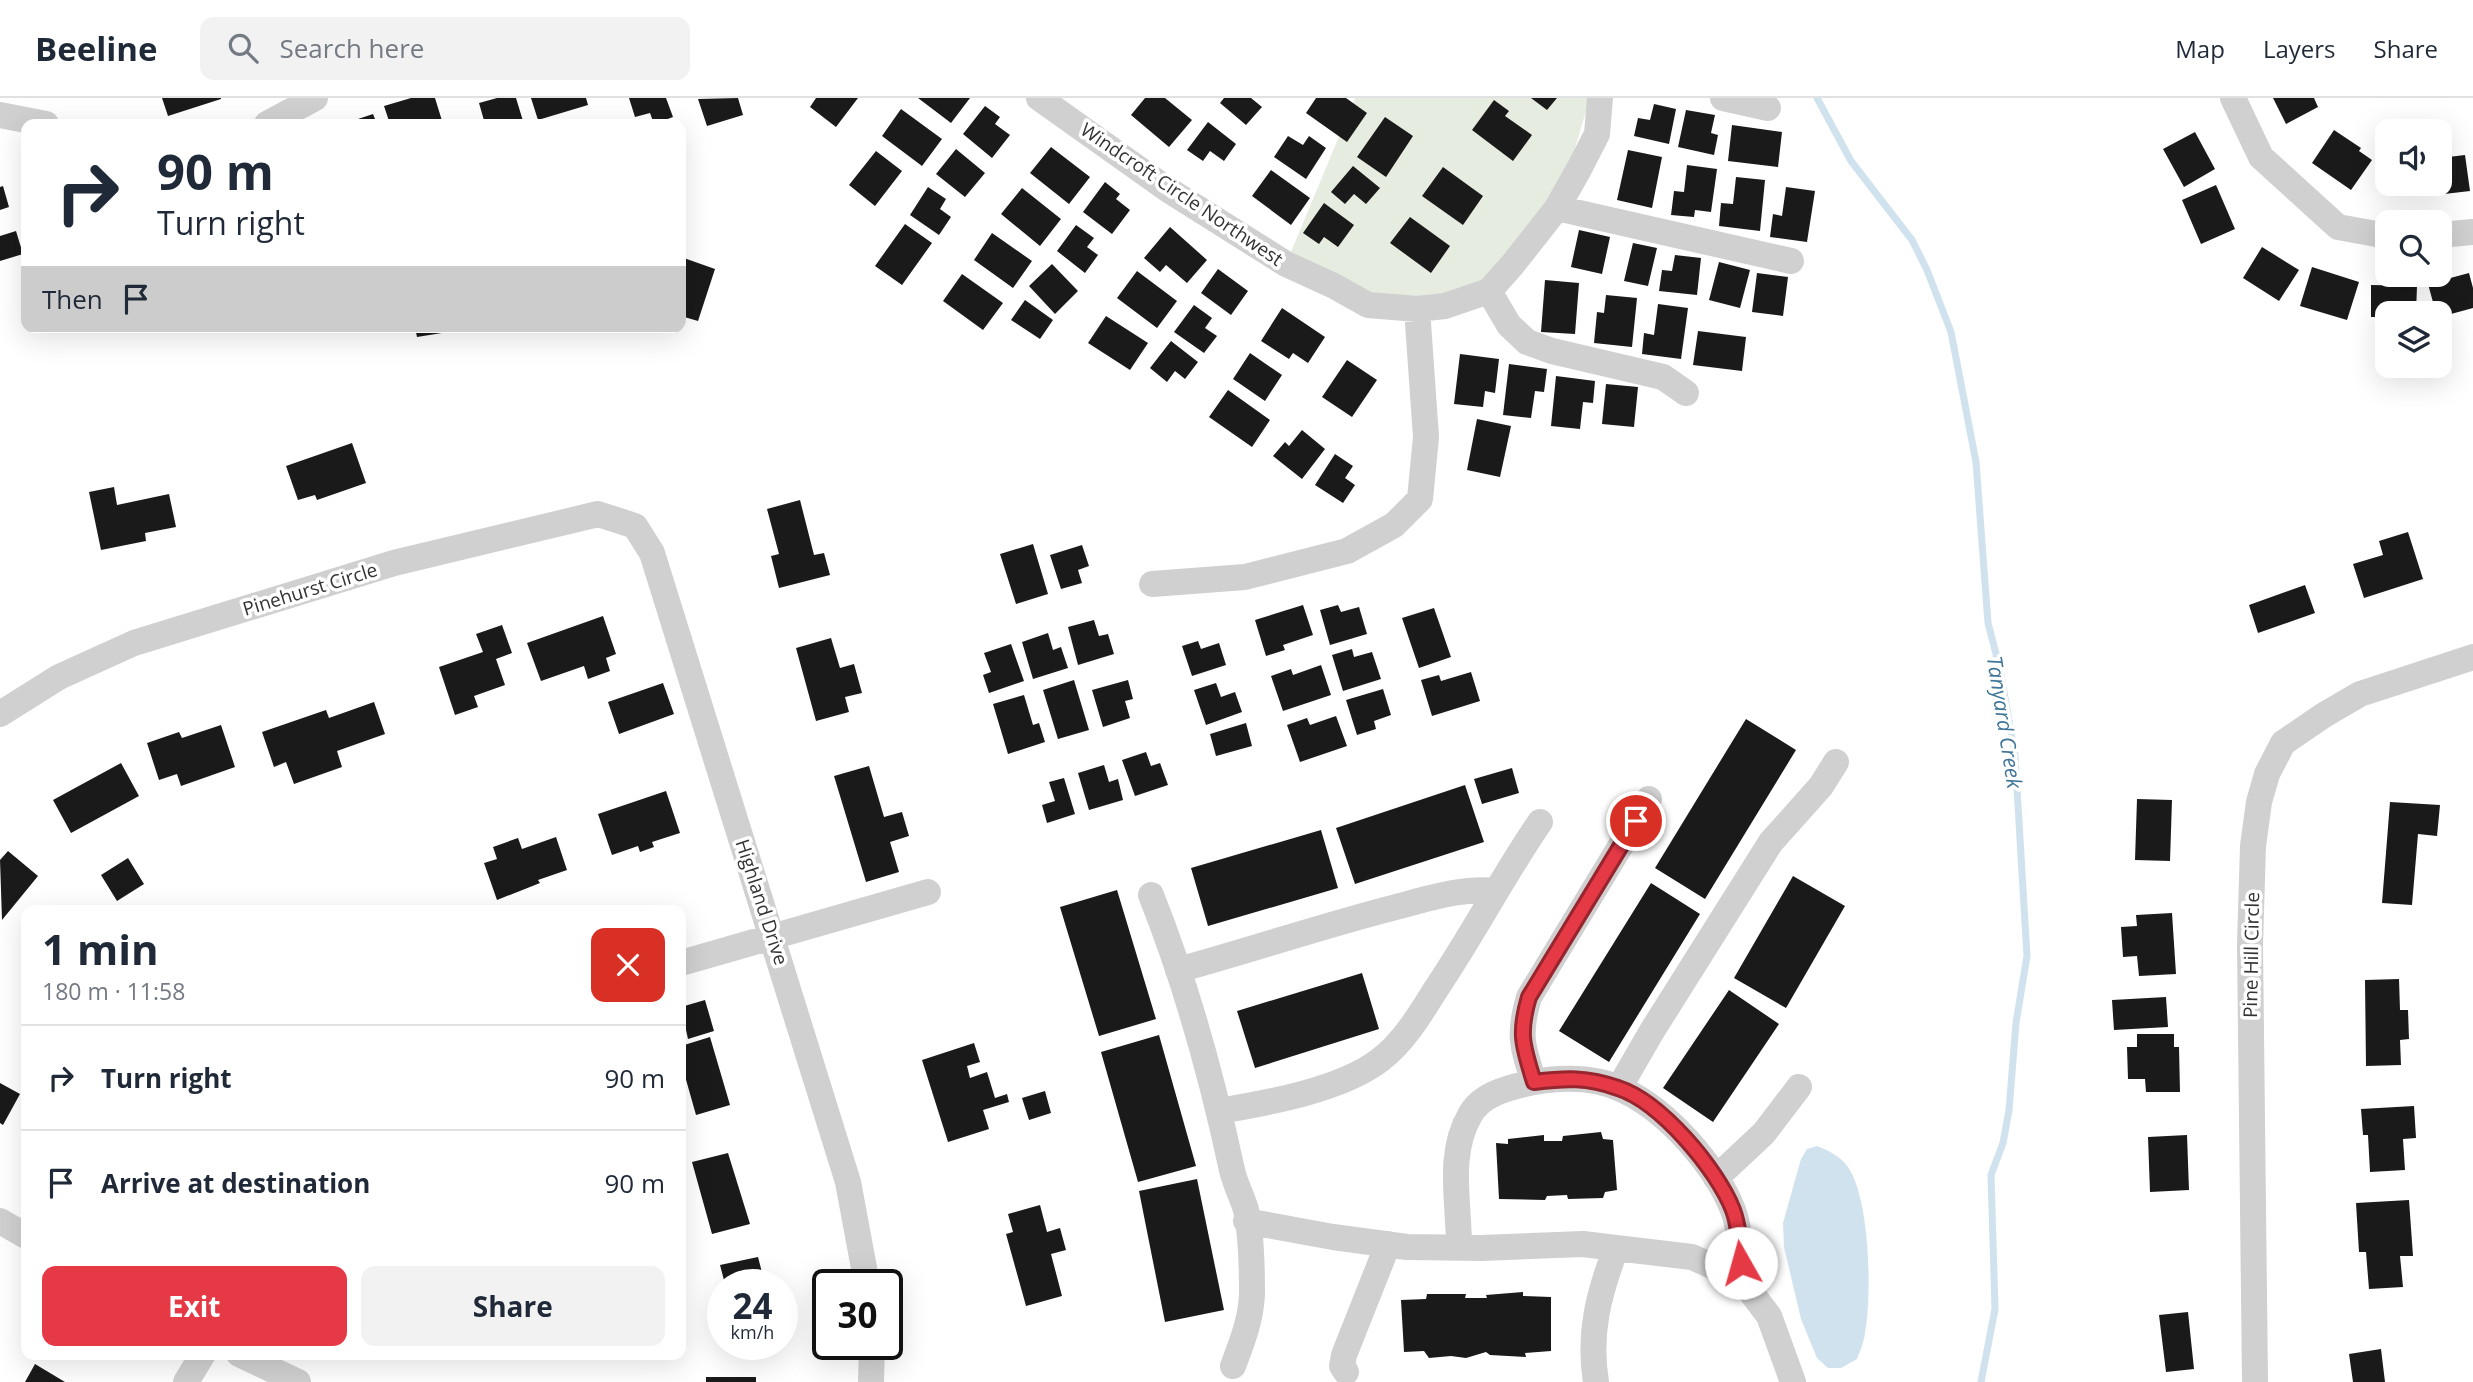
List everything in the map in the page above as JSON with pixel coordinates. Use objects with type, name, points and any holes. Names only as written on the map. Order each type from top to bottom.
[{"type":"street","points":[[276,119],[315,98]]},
{"type":"street","name":"Windcroft Circle Northwest","points":[[1039,98],[1167,189],[1286,264],[1368,305],[1417,309],[1445,306],[1489,291],[1513,264],[1557,208],[1597,134],[1600,98]]},
{"type":"street","points":[[1723,98],[1768,108]]},
{"type":"street","points":[[2233,98],[2261,157],[2338,227],[2375,234]]},
{"type":"street","points":[[0,115],[21,119]]},
{"type":"street","points":[[1557,208],[1791,261]]},
{"type":"street","points":[[2452,234],[2473,232]]},
{"type":"street","points":[[1489,291],[1509,325],[1527,342],[1552,351],[1663,377],[1686,393]]},
{"type":"street","points":[[1152,584],[1245,577],[1347,551],[1394,526],[1420,499],[1426,438],[1417,309]]},
{"type":"street","name":"Pinehurst Circle","points":[[0,714],[59,677],[134,643],[394,563],[598,514],[635,526]]},
{"type":"street","name":"Highland Drive","points":[[635,526],[652,552],[773,936],[848,1182],[864,1269]]},
{"type":"street","name":"Pine Hill Circle","points":[[2255,1382],[2250,945],[2253,846],[2259,802],[2267,774],[2283,743],[2360,694],[2473,657]]},
{"type":"street","points":[[1619,1088],[1771,842],[1821,786],[1836,762]]},
{"type":"street","points":[[1534,1082],[1523,1047],[1521,1023],[1529,997],[1649,799]]},
{"type":"street","points":[[1219,1111],[1273,1102],[1309,1091],[1358,1074],[1382,1059],[1415,1023],[1540,822]]},
{"type":"street","points":[[1178,970],[1343,921],[1439,896],[1496,891]]},
{"type":"street","points":[[686,962],[928,892]]},
{"type":"street","points":[[1151,895],[1178,970],[1219,1111],[1236,1185],[1246,1211],[1252,1297],[1248,1323],[1233,1366]]},
{"type":"street","points":[[1459,1246],[1457,1165],[1459,1141],[1470,1114],[1492,1095],[1511,1087],[1569,1077],[1619,1088],[1657,1112],[1675,1128],[1717,1178],[1733,1212],[1740,1248],[1741,1279]]},
{"type":"street","points":[[1717,1178],[1764,1133],[1799,1087]]},
{"type":"street","points":[[0,1221],[21,1233]]},
{"type":"street","points":[[1246,1221],[1407,1247],[1481,1248],[1583,1244],[1692,1257],[1741,1279],[1769,1316],[1793,1382]]},
{"type":"street","points":[[1346,1372],[1342,1366],[1345,1355],[1388,1244]]},
{"type":"street","points":[[1596,1382],[1593,1357],[1599,1293],[1616,1248]]},
{"type":"street","points":[[186,1382],[199,1360]]},
{"type":"street","points":[[252,1360],[298,1382]]},
{"type":"street","points":[[871,1382],[872,1360]]},
{"type":"shaded area","points":[[1355,98],[1590,98],[1557,208],[1489,291],[1417,309],[1286,264]]},
{"type":"water","points":[[1817,1146],[1834,1154],[1848,1167],[1861,1201],[1865,1224],[1868,1296],[1864,1336],[1857,1359],[1841,1368],[1828,1368],[1817,1358],[1801,1319],[1784,1247],[1783,1223],[1801,1159],[1807,1149]]},
{"type":"building","points":[[162,98],[221,98],[221,99],[168,116]]},
{"type":"building","points":[[411,98],[435,98],[441,119],[388,119],[384,106]]},
{"type":"building","points":[[497,98],[516,98],[522,119],[484,119],[479,103]]},
{"type":"building","points":[[531,98],[586,98],[588,105],[538,119]]},
{"type":"building","points":[[629,98],[666,98],[673,117],[652,119],[650,113],[635,117]]},
{"type":"building","points":[[738,98],[743,115],[707,126],[698,99]]},
{"type":"building","points":[[816,98],[858,98],[836,127],[810,107]]},
{"type":"building","points":[[918,98],[970,98],[951,123]]},
{"type":"building","points":[[1145,98],[1165,98],[1192,120],[1169,147],[1131,115]]},
{"type":"building","points":[[1224,98],[1251,98],[1262,107],[1246,125],[1220,103]]},
{"type":"building","points":[[1316,98],[1346,98],[1367,113],[1347,142],[1306,113]]},
{"type":"building","points":[[1531,98],[1557,98],[1547,110]]},
{"type":"building","points":[[2273,98],[2314,98],[2318,107],[2286,124]]},
{"type":"building","points":[[1494,100],[1509,111],[1505,116],[1532,135],[1513,161],[1472,130]]},
{"type":"building","points":[[1654,104],[1676,109],[1669,144],[1634,136],[1638,118],[1650,120]]},
{"type":"building","points":[[985,106],[1000,117],[995,124],[1010,135],[992,158],[963,134]]},
{"type":"building","points":[[901,109],[942,139],[922,166],[882,136]]},
{"type":"building","points":[[1686,110],[1715,115],[1711,133],[1718,135],[1714,155],[1678,147]]},
{"type":"building","points":[[373,114],[375,119],[358,119]]},
{"type":"building","points":[[1385,117],[1413,136],[1386,177],[1357,157]]},
{"type":"building","points":[[1208,122],[1236,144],[1224,161],[1210,151],[1203,161],[1187,150]]},
{"type":"building","points":[[1732,125],[1782,132],[1778,167],[1728,161]]},
{"type":"building","points":[[2334,130],[2361,148],[2359,151],[2372,160],[2351,190],[2312,163]]},
{"type":"building","points":[[2195,132],[2215,169],[2184,187],[2163,149]]},
{"type":"building","points":[[1288,136],[1303,145],[1309,136],[1326,148],[1306,179],[1274,157]]},
{"type":"building","points":[[1051,147],[1090,177],[1069,204],[1030,173]]},
{"type":"building","points":[[956,149],[985,173],[965,197],[936,174]]},
{"type":"building","points":[[1628,150],[1662,157],[1652,208],[1617,200]]},
{"type":"building","points":[[876,151],[902,171],[875,206],[849,185]]},
{"type":"building","points":[[2465,155],[2470,191],[2452,193],[2452,157]]},
{"type":"building","points":[[1687,165],[1717,169],[1711,212],[1695,210],[1694,217],[1671,215],[1674,191],[1684,192]]},
{"type":"building","points":[[1353,166],[1380,188],[1366,204],[1354,194],[1345,204],[1331,192]]},
{"type":"building","points":[[1443,167],[1483,196],[1463,225],[1422,196]]},
{"type":"building","points":[[1271,170],[1310,198],[1291,225],[1252,196]]},
{"type":"building","points":[[1736,177],[1765,180],[1760,231],[1719,226],[1721,203],[1733,204]]},
{"type":"building","points":[[1105,182],[1120,194],[1116,199],[1130,210],[1112,234],[1083,212]]},
{"type":"building","points":[[2216,185],[2235,229],[2201,244],[2182,200]]},
{"type":"building","points":[[3,186],[9,207],[0,210],[0,187]]},
{"type":"building","points":[[928,187],[946,199],[940,209],[951,217],[939,235],[910,215]]},
{"type":"building","points":[[1786,187],[1815,191],[1807,242],[1770,237],[1773,214],[1782,216]]},
{"type":"building","points":[[1022,188],[1061,219],[1040,246],[1001,214]]},
{"type":"building","points":[[1324,203],[1354,225],[1338,247],[1324,237],[1319,244],[1303,233]]},
{"type":"building","points":[[1410,217],[1450,246],[1431,273],[1390,243]]},
{"type":"building","points":[[905,224],[932,243],[902,285],[875,266]]},
{"type":"building","points":[[1076,225],[1094,238],[1087,247],[1098,255],[1085,273],[1057,251]]},
{"type":"building","points":[[1170,227],[1207,260],[1187,283],[1166,265],[1160,272],[1144,258]]},
{"type":"building","points":[[1579,230],[1610,237],[1602,274],[1571,267]]},
{"type":"building","points":[[16,231],[21,255],[0,261],[0,236]]},
{"type":"building","points":[[992,233],[1032,261],[1013,288],[974,260]]},
{"type":"building","points":[[1633,243],[1657,248],[1648,286],[1624,281]]},
{"type":"building","points":[[2262,247],[2299,270],[2279,301],[2243,278]]},
{"type":"building","points":[[1675,255],[1701,258],[1697,295],[1659,291],[1662,270],[1672,271]]},
{"type":"building","points":[[686,259],[715,269],[698,321],[686,317]]},
{"type":"building","points":[[1719,262],[1750,270],[1740,308],[1709,300]]},
{"type":"building","points":[[1052,264],[1078,291],[1055,314],[1029,286]]},
{"type":"building","points":[[2312,267],[2359,282],[2347,320],[2300,306]]},
{"type":"building","points":[[1218,269],[1248,291],[1231,315],[1201,293]]},
{"type":"building","points":[[1137,271],[1177,301],[1157,328],[1117,298]]},
{"type":"building","points":[[1757,273],[1788,277],[1783,316],[1752,312]]},
{"type":"building","points":[[2469,273],[2473,288],[2473,308],[2452,314],[2452,301],[2433,301],[2429,287],[2452,287],[2452,278]]},
{"type":"building","points":[[962,274],[1003,303],[983,330],[943,301]]},
{"type":"building","points":[[1545,280],[1579,283],[1575,334],[1541,332]]},
{"type":"building","points":[[2371,285],[2417,287],[2416,301],[2375,301],[2375,317],[2371,317]]},
{"type":"building","points":[[1606,295],[1637,298],[1632,347],[1594,343],[1597,312],[1604,313]]},
{"type":"building","points":[[1025,300],[1053,320],[1040,339],[1011,320]]},
{"type":"building","points":[[1658,304],[1688,308],[1681,359],[1642,354],[1644,333],[1654,335]]},
{"type":"building","points":[[1194,305],[1212,318],[1205,328],[1217,336],[1204,353],[1174,332]]},
{"type":"building","points":[[1282,308],[1325,337],[1308,363],[1293,353],[1289,359],[1261,341]]},
{"type":"building","points":[[1106,316],[1148,343],[1130,370],[1088,343]]},
{"type":"building","points":[[1698,331],[1746,337],[1742,371],[1693,365]]},
{"type":"building","points":[[416,333],[442,333],[417,337]]},
{"type":"building","points":[[1171,341],[1198,362],[1185,379],[1175,371],[1167,382],[1150,368]]},
{"type":"building","points":[[1250,353],[1282,375],[1265,401],[1233,379]]},
{"type":"building","points":[[1460,354],[1499,359],[1495,393],[1485,391],[1483,407],[1454,404]]},
{"type":"building","points":[[1347,360],[1377,380],[1352,417],[1322,397]]},
{"type":"building","points":[[1509,364],[1547,369],[1544,392],[1535,391],[1531,418],[1503,415]]},
{"type":"building","points":[[1556,376],[1595,381],[1593,403],[1583,402],[1580,429],[1551,426]]},
{"type":"building","points":[[1606,384],[1638,387],[1634,427],[1602,424]]},
{"type":"building","points":[[1228,390],[1270,420],[1252,447],[1209,417]]},
{"type":"building","points":[[1477,419],[1511,426],[1500,477],[1467,470]]},
{"type":"building","points":[[1302,430],[1325,449],[1302,479],[1273,456],[1285,442],[1289,446]]},
{"type":"building","points":[[352,443],[366,483],[317,500],[315,495],[298,500],[286,466]]},
{"type":"building","points":[[1335,454],[1353,466],[1345,478],[1355,485],[1343,503],[1315,485]]},
{"type":"building","points":[[114,487],[117,505],[169,494],[176,527],[145,533],[146,541],[101,550],[89,492]]},
{"type":"building","points":[[800,500],[814,555],[824,553],[830,575],[779,588],[771,556],[779,554],[767,509]]},
{"type":"building","points":[[2408,532],[2423,579],[2364,598],[2353,564],[2383,555],[2379,541]]},
{"type":"building","points":[[1033,544],[1048,594],[1016,604],[1000,554]]},
{"type":"building","points":[[1082,545],[1089,566],[1078,570],[1082,583],[1061,589],[1050,555]]},
{"type":"building","points":[[2305,585],[2315,613],[2258,633],[2249,605]]},
{"type":"building","points":[[1303,605],[1313,635],[1283,645],[1285,650],[1266,656],[1255,620]]},
{"type":"building","points":[[1338,605],[1341,612],[1359,607],[1367,634],[1330,645],[1320,610]]},
{"type":"building","points":[[1434,608],[1451,657],[1419,668],[1402,618]]},
{"type":"building","points":[[603,616],[616,654],[606,658],[610,671],[588,679],[584,666],[541,681],[527,643]]},
{"type":"building","points":[[1094,620],[1099,636],[1108,634],[1114,654],[1078,665],[1068,627]]},
{"type":"building","points":[[502,625],[512,653],[496,659],[505,685],[474,696],[478,707],[455,715],[439,667],[483,652],[476,634]]},
{"type":"building","points":[[1048,633],[1053,650],[1061,647],[1068,668],[1033,679],[1022,642]]},
{"type":"building","points":[[831,638],[840,668],[854,664],[862,693],[845,697],[849,712],[816,721],[796,648]]},
{"type":"building","points":[[1198,641],[1201,649],[1219,643],[1226,665],[1192,676],[1182,646]]},
{"type":"building","points":[[1011,644],[1024,681],[989,693],[983,675],[991,672],[984,653]]},
{"type":"building","points":[[1352,649],[1354,657],[1372,652],[1381,679],[1343,691],[1332,655]]},
{"type":"building","points":[[1321,665],[1331,695],[1283,711],[1271,676],[1291,669],[1293,675]]},
{"type":"building","points":[[1471,672],[1480,701],[1432,716],[1421,680],[1439,675],[1441,681]]},
{"type":"building","points":[[1074,680],[1089,730],[1058,739],[1043,690]]},
{"type":"building","points":[[1128,680],[1133,699],[1125,701],[1130,718],[1103,727],[1092,690]]},
{"type":"building","points":[[663,683],[674,714],[619,734],[608,702]]},
{"type":"building","points":[[1216,683],[1221,697],[1235,692],[1242,712],[1206,725],[1194,690]]},
{"type":"building","points":[[1383,689],[1391,715],[1374,721],[1376,729],[1357,735],[1346,700]]},
{"type":"building","points":[[1024,695],[1033,725],[1039,723],[1045,742],[1008,754],[993,704]]},
{"type":"building","points":[[374,702],[385,734],[337,751],[342,767],[294,784],[286,762],[274,767],[262,732],[326,710],[329,718]]},
{"type":"building","points":[[1336,716],[1347,746],[1300,762],[1287,725],[1307,718],[1310,725]]},
{"type":"building","points":[[1746,719],[1796,750],[1705,899],[1655,868]]},
{"type":"building","points":[[1246,723],[1252,746],[1216,756],[1210,734]]},
{"type":"building","points":[[221,725],[235,767],[181,786],[177,774],[159,780],[147,743],[179,732],[182,738]]},
{"type":"building","points":[[1146,752],[1151,766],[1160,763],[1168,785],[1135,796],[1122,760]]},
{"type":"building","points":[[121,763],[139,796],[71,833],[53,800]]},
{"type":"building","points":[[1104,765],[1109,782],[1118,779],[1123,800],[1089,810],[1078,773]]},
{"type":"building","points":[[869,766],[884,817],[902,812],[909,836],[890,842],[899,872],[866,882],[834,776]]},
{"type":"building","points":[[1512,768],[1519,793],[1482,804],[1474,779]]},
{"type":"building","points":[[1064,778],[1075,814],[1047,823],[1042,805],[1055,801],[1049,782]]},
{"type":"building","points":[[1465,785],[1484,842],[1355,884],[1336,828]]},
{"type":"building","points":[[666,791],[680,833],[652,842],[654,847],[640,852],[638,846],[612,855],[598,814]]},
{"type":"building","points":[[2137,799],[2172,800],[2170,861],[2135,860]]},
{"type":"building","points":[[2390,802],[2440,805],[2437,836],[2418,834],[2412,905],[2382,903]]},
{"type":"building","points":[[1321,830],[1338,888],[1208,926],[1191,868]]},
{"type":"building","points":[[556,837],[567,870],[538,880],[540,883],[497,900],[484,863],[497,859],[493,847],[518,838],[522,849]]},
{"type":"building","points":[[8,851],[38,876],[2,920],[0,860]]},
{"type":"building","points":[[128,858],[144,884],[117,901],[101,875]]},
{"type":"building","points":[[1793,876],[1845,906],[1786,1008],[1734,978]]},
{"type":"building","points":[[1651,883],[1700,914],[1609,1062],[1559,1031]]},
{"type":"building","points":[[1117,890],[1156,1019],[1099,1036],[1060,907]]},
{"type":"building","points":[[2172,913],[2176,974],[2139,976],[2137,956],[2123,957],[2121,927],[2137,926],[2136,915]]},
{"type":"building","points":[[1362,973],[1379,1029],[1255,1068],[1237,1011]]},
{"type":"building","points":[[2399,979],[2400,1010],[2408,1010],[2409,1039],[2400,1040],[2401,1065],[2366,1066],[2365,980]]},
{"type":"building","points":[[1729,990],[1779,1024],[1713,1122],[1663,1088]]},
{"type":"building","points":[[2166,997],[2168,1027],[2114,1030],[2112,1000]]},
{"type":"building","points":[[705,1000],[714,1031],[688,1039],[686,1006]]},
{"type":"building","points":[[2137,1034],[2174,1034],[2174,1047],[2179,1047],[2180,1092],[2146,1092],[2145,1079],[2128,1079],[2127,1047],[2137,1047]]},
{"type":"building","points":[[1159,1035],[1196,1166],[1138,1182],[1101,1052]]},
{"type":"building","points":[[710,1037],[730,1105],[696,1115],[686,1080],[686,1044]]},
{"type":"building","points":[[974,1043],[980,1062],[967,1066],[970,1078],[987,1072],[995,1098],[1007,1094],[1009,1102],[983,1110],[989,1129],[948,1142],[922,1060]]},
{"type":"building","points":[[0,1083],[20,1094],[3,1125],[0,1123]]},
{"type":"building","points":[[1045,1091],[1051,1113],[1029,1120],[1022,1098]]},
{"type":"building","points":[[2414,1106],[2416,1138],[2403,1139],[2405,1170],[2370,1172],[2368,1135],[2363,1135],[2361,1109]]},
{"type":"building","points":[[1601,1132],[1603,1139],[1613,1140],[1617,1190],[1605,1192],[1603,1198],[1568,1199],[1567,1195],[1547,1196],[1545,1200],[1499,1199],[1496,1143],[1508,1144],[1508,1139],[1544,1135],[1544,1141],[1562,1141],[1563,1136]]},
{"type":"building","points":[[2187,1135],[2189,1190],[2150,1192],[2148,1137]]},
{"type":"building","points":[[728,1153],[750,1224],[712,1234],[692,1162]]},
{"type":"building","points":[[1197,1179],[1224,1310],[1165,1322],[1139,1191]]},
{"type":"building","points":[[2409,1200],[2413,1256],[2400,1256],[2403,1287],[2369,1289],[2366,1252],[2359,1252],[2356,1203]]},
{"type":"building","points":[[1040,1205],[1047,1232],[1060,1228],[1066,1250],[1051,1254],[1062,1296],[1026,1306],[1006,1234],[1013,1232],[1008,1214]]},
{"type":"building","points":[[758,1257],[761,1269],[721,1269],[720,1265]]},
{"type":"building","points":[[1523,1292],[1523,1296],[1551,1297],[1551,1351],[1525,1353],[1526,1357],[1490,1355],[1486,1352],[1466,1358],[1429,1358],[1424,1351],[1404,1352],[1401,1300],[1426,1299],[1427,1294],[1466,1294],[1465,1298],[1487,1298],[1486,1295]]},
{"type":"building","points":[[2188,1312],[2194,1369],[2166,1372],[2159,1315]]},
{"type":"building","points":[[2381,1349],[2385,1382],[2353,1382],[2349,1354]]},
{"type":"building","points":[[35,1364],[65,1382],[25,1382]]},
{"type":"building","points":[[706,1377],[756,1377],[756,1382],[706,1382]]},
{"type":"waterway","name":"Tanyard Creek","points":[[1817,98],[1851,161],[1912,240],[1927,270],[1951,332],[1976,462],[1988,623],[2000,669],[2015,755],[2027,956],[2016,1023],[2009,1110],[2003,1143],[1991,1175],[1995,1309],[1981,1382]]},
{"type":"route","points":[[1636,821],[1529,997],[1521,1023],[1523,1047],[1534,1082],[1569,1077],[1625,1090],[1657,1112],[1684,1136],[1717,1178],[1733,1212],[1741,1263]]}]
